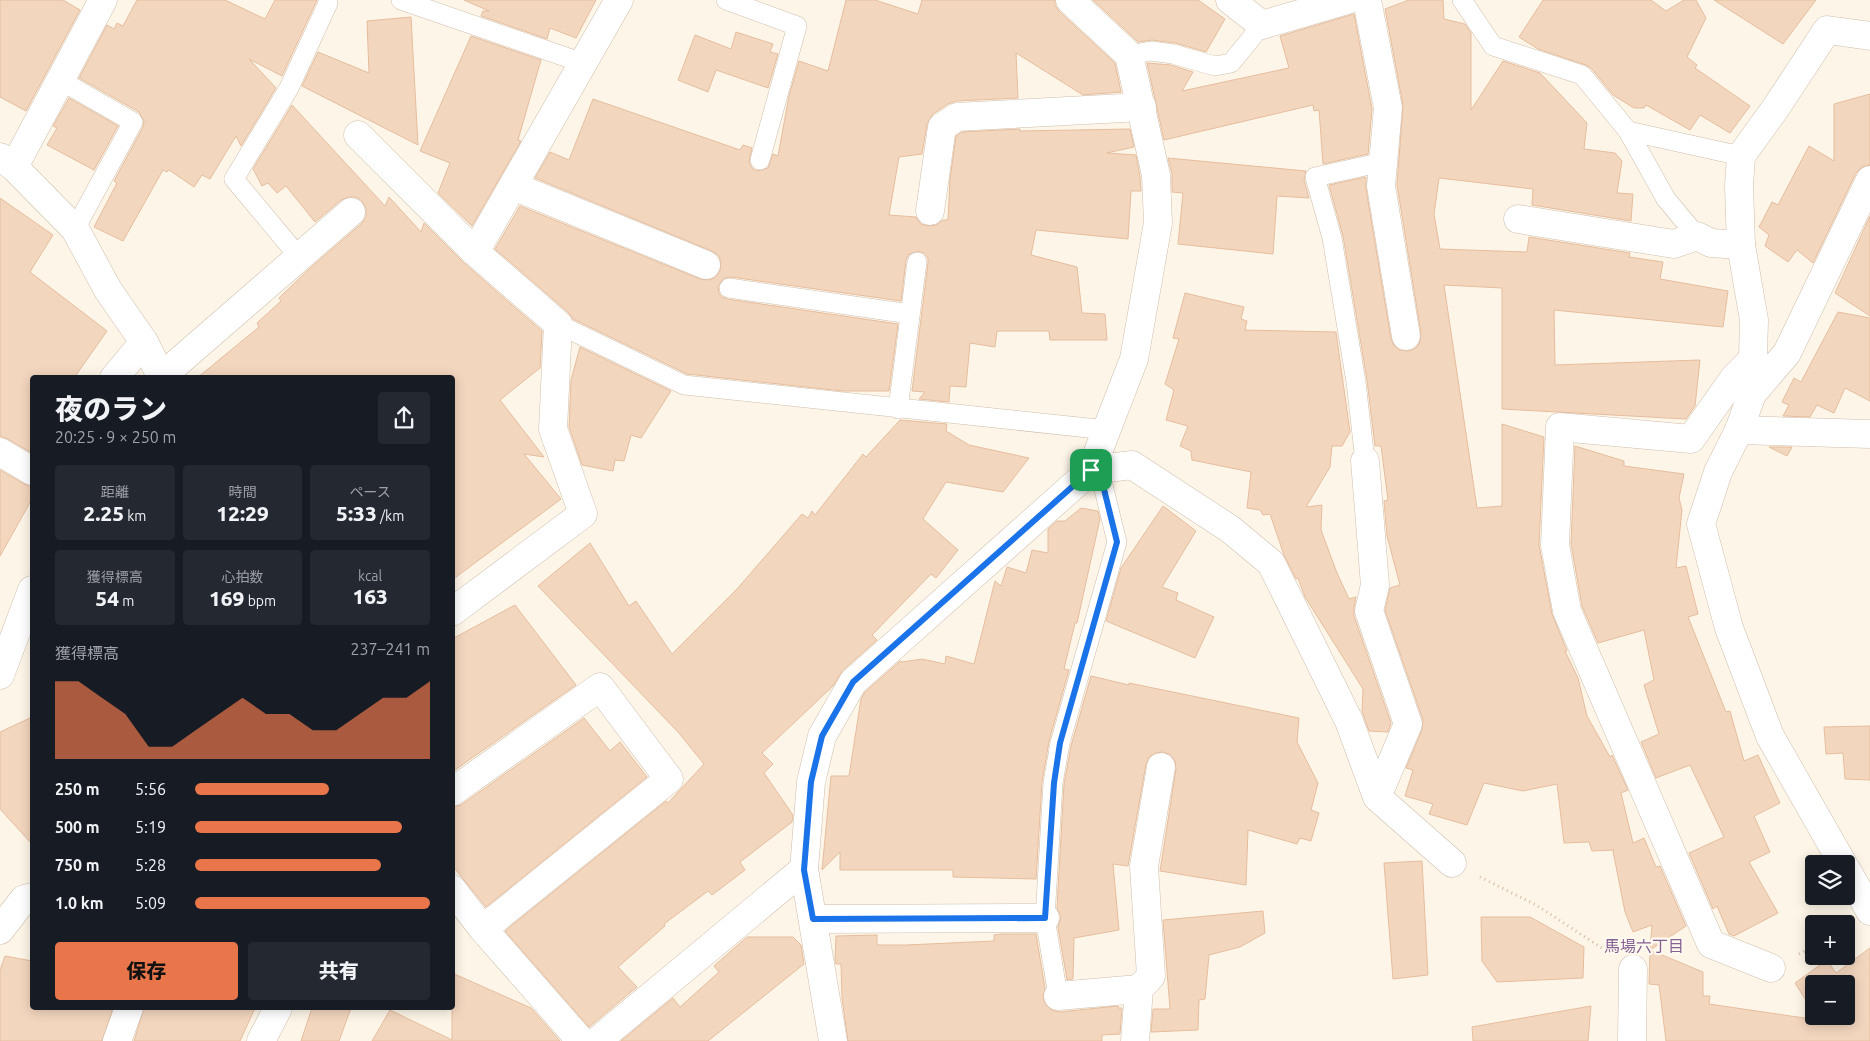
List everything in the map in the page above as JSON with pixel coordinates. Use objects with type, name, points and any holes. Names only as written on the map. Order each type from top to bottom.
[{"type":"street","points":[[103,0],[60,80],[7,162],[75,229],[108,290],[144,342],[161,375]]},
{"type":"street","points":[[475,252],[619,0]]},
{"type":"street","points":[[833,1041],[804,870],[811,782],[822,736],[853,682],[1095,470],[1106,430],[1134,360],[1158,223],[1156,176],[1129,55],[1070,0]]},
{"type":"street","points":[[1230,0],[1262,25],[1347,0]]},
{"type":"street","points":[[1367,0],[1388,108],[1381,186],[1406,336]]},
{"type":"street","points":[[1838,855],[1770,736],[1729,628],[1701,524],[1718,472],[1739,430],[1752,394],[1754,320],[1741,245],[1739,186],[1741,156],[1776,109],[1827,30],[1870,36]]},
{"type":"street","points":[[930,211],[942,127],[956,117],[1142,107]]},
{"type":"street","points":[[358,135],[475,252],[558,324],[553,429],[584,514],[455,610]]},
{"type":"street","points":[[1752,394],[1787,353],[1870,180]]},
{"type":"street","points":[[513,186],[706,266]]},
{"type":"street","points":[[164,375],[351,212]]},
{"type":"street","points":[[1518,218],[1674,244],[1697,236],[1710,243],[1741,245]]},
{"type":"street","points":[[116,375],[144,342]]},
{"type":"street","points":[[1754,358],[1734,378],[1691,439],[1560,427],[1555,544],[1568,610],[1711,944],[1771,968]]},
{"type":"street","points":[[1739,430],[1870,434]]},
{"type":"street","points":[[0,452],[30,470]]},
{"type":"street","points":[[1365,461],[1375,585],[1368,610],[1408,724],[1377,797]]},
{"type":"street","points":[[1095,470],[1132,465],[1230,530],[1271,563],[1349,721],[1377,797],[1452,863]]},
{"type":"street","points":[[0,675],[30,595]]},
{"type":"street","points":[[455,790],[600,687],[669,779],[483,929]]},
{"type":"street","points":[[1135,1041],[1139,989],[1151,976],[1144,866],[1161,767]]},
{"type":"street","points":[[596,1041],[804,870]]},
{"type":"street","points":[[1855,885],[1870,911]]},
{"type":"street","points":[[455,892],[483,929],[581,1041]]},
{"type":"street","points":[[0,930],[24,898],[30,898]]},
{"type":"street","points":[[813,919],[1045,918]]},
{"type":"street","points":[[1632,1041],[1633,969]]},
{"type":"street","points":[[1058,996],[1139,989]]},
{"type":"street","points":[[117,1041],[128,1010]]},
{"type":"street","points":[[260,1041],[277,1010]]},
{"type":"lane","points":[[401,0],[582,63]]},
{"type":"lane","points":[[726,0],[797,26],[760,160]]},
{"type":"lane","points":[[1462,0],[1493,46],[1582,75],[1628,131],[1666,199],[1697,236]]},
{"type":"lane","points":[[299,257],[234,179],[290,88],[328,3]]},
{"type":"lane","points":[[1129,55],[1151,51],[1173,54],[1215,66],[1231,63],[1262,25]]},
{"type":"lane","points":[[60,80],[133,122],[75,229]]},
{"type":"lane","points":[[1628,131],[1741,156]]},
{"type":"lane","points":[[1365,461],[1356,382],[1332,238],[1315,177],[1383,162]]},
{"type":"lane","points":[[898,409],[917,262]]},
{"type":"lane","points":[[729,288],[910,314]]},
{"type":"lane","points":[[558,324],[684,385],[1106,430]]},
{"type":"lane","points":[[1058,996],[1045,918],[1054,783],[1060,743],[1117,542],[1095,470]]},
{"type":"path","points":[[1452,863],[1536,905],[1633,969]]},
{"type":"building","points":[[0,0],[63,0],[80,10],[26,111],[0,97]]},
{"type":"building","points":[[137,0],[225,0],[265,19],[275,0],[317,0],[282,76],[249,59],[276,88],[241,146],[236,136],[210,179],[202,175],[194,187],[169,170],[167,172],[163,170],[123,241],[94,227],[117,183],[114,181],[143,127],[144,121],[139,112],[79,78],[107,25],[114,29],[117,23],[123,26]]},
{"type":"building","points":[[464,0],[596,0],[576,38],[550,28],[547,39],[481,16],[483,11],[489,11]]},
{"type":"building","points":[[846,0],[875,0],[918,14],[922,0],[1055,0],[1055,5],[1059,11],[1115,63],[1121,92],[1083,95],[1016,53],[1018,98],[956,101],[933,114],[927,124],[922,154],[899,157],[889,215],[916,217],[921,224],[928,226],[948,220],[950,179],[956,136],[962,132],[1020,129],[1020,131],[1130,129],[1134,147],[1107,153],[1136,155],[1141,191],[1131,191],[1128,239],[1036,230],[1031,255],[1077,267],[1082,313],[1105,314],[1107,340],[1050,340],[1049,331],[997,331],[995,347],[970,343],[966,387],[950,386],[949,402],[919,399],[925,392],[912,391],[928,258],[924,253],[918,251],[908,255],[906,260],[901,301],[731,277],[724,278],[718,286],[719,293],[727,299],[898,324],[889,391],[843,391],[687,374],[573,319],[568,312],[495,249],[520,206],[700,279],[708,280],[715,278],[720,271],[721,263],[719,256],[712,251],[535,178],[550,152],[569,160],[593,99],[740,150],[743,145],[752,148],[749,162],[752,168],[757,171],[768,168],[773,154],[778,156],[789,96],[799,61],[828,71]]},
{"type":"building","points":[[1093,0],[1198,0],[1225,19],[1206,52],[1175,43],[1152,40],[1138,42]]},
{"type":"building","points":[[1409,0],[1443,0],[1444,19],[1465,24],[1471,33],[1471,110],[1503,61],[1540,73],[1587,123],[1584,149],[1615,153],[1622,161],[1617,193],[1633,194],[1631,221],[1532,205],[1533,189],[1439,178],[1434,214],[1440,249],[1527,252],[1529,237],[1630,253],[1629,257],[1663,262],[1660,279],[1728,291],[1723,327],[1554,310],[1555,365],[1700,360],[1695,406],[1686,419],[1502,409],[1502,288],[1444,285],[1477,508],[1502,506],[1502,424],[1544,437],[1539,545],[1552,614],[1567,651],[1565,651],[1578,678],[1587,716],[1610,757],[1612,755],[1628,790],[1621,793],[1633,843],[1644,838],[1656,867],[1660,866],[1686,926],[1650,950],[1652,925],[1633,932],[1625,912],[1614,850],[1592,851],[1589,842],[1564,843],[1557,784],[1523,791],[1484,783],[1467,825],[1429,814],[1433,804],[1405,796],[1413,770],[1406,768],[1422,730],[1423,720],[1385,610],[1390,588],[1400,585],[1387,536],[1384,501],[1388,500],[1381,446],[1375,446],[1367,380],[1343,236],[1329,185],[1366,177],[1366,189],[1391,339],[1394,346],[1400,350],[1408,351],[1416,348],[1420,342],[1421,333],[1397,185],[1403,105],[1385,9]]},
{"type":"building","points":[[1543,0],[1651,0],[1666,11],[1684,0],[1696,0],[1706,18],[1687,57],[1697,65],[1695,68],[1750,106],[1730,133],[1700,115],[1690,130],[1646,105],[1644,108],[1634,108],[1613,95],[1591,68],[1538,49],[1519,37]]},
{"type":"building","points":[[1714,0],[1816,0],[1783,44]]},
{"type":"building","points":[[1354,14],[1372,109],[1368,154],[1323,164],[1319,110],[1314,111],[1313,105],[1164,140],[1147,63],[1171,65],[1193,72],[1182,91],[1289,68],[1280,36]]},
{"type":"building","points":[[411,17],[418,145],[302,86],[318,52],[369,73],[367,21]]},
{"type":"building","points":[[736,32],[773,44],[770,52],[778,54],[768,88],[716,70],[708,92],[678,80],[695,35],[731,49]]},
{"type":"building","points":[[471,36],[541,60],[518,140],[521,141],[472,226],[438,193],[450,163],[420,151]]},
{"type":"building","points":[[1870,94],[1870,165],[1862,167],[1856,173],[1813,263],[1797,250],[1788,262],[1765,246],[1769,235],[1759,227],[1772,202],[1778,205],[1809,146],[1834,161],[1834,104]]},
{"type":"building","points":[[69,98],[118,126],[94,170],[47,145],[57,128],[53,126]]},
{"type":"building","points":[[292,105],[385,206],[389,197],[421,232],[424,223],[465,264],[542,331],[540,368],[500,400],[544,457],[524,454],[561,499],[455,578],[455,375],[201,375],[259,327],[257,323],[281,301],[279,298],[361,224],[366,217],[366,209],[362,201],[356,197],[349,197],[341,200],[315,222],[286,186],[277,193],[268,183],[262,186],[253,169]]},
{"type":"building","points":[[1168,158],[1306,171],[1304,180],[1309,198],[1277,196],[1273,254],[1178,244],[1183,193],[1172,192],[1172,174]]},
{"type":"building","points":[[0,198],[53,235],[30,272],[107,331],[76,375],[30,375],[30,452],[0,436]]},
{"type":"building","points":[[1870,216],[1870,316],[1835,293]]},
{"type":"building","points":[[1185,293],[1244,307],[1241,319],[1247,321],[1245,330],[1336,332],[1350,432],[1342,446],[1332,446],[1330,467],[1306,507],[1322,505],[1321,530],[1349,599],[1356,597],[1354,616],[1391,723],[1388,732],[1369,731],[1362,711],[1363,689],[1305,597],[1298,578],[1296,579],[1284,555],[1270,514],[1263,515],[1260,510],[1247,508],[1251,472],[1192,460],[1191,451],[1180,446],[1188,426],[1166,420],[1174,390],[1165,384],[1179,339],[1173,338]]},
{"type":"building","points":[[1838,312],[1870,318],[1870,401],[1845,388],[1834,413],[1817,405],[1810,417],[1783,416],[1789,405],[1782,402],[1794,378],[1801,382]]},
{"type":"building","points":[[580,347],[671,391],[641,438],[631,435],[624,461],[615,460],[613,471],[582,465],[569,427],[571,380]]},
{"type":"building","points":[[900,420],[947,424],[946,431],[969,445],[1029,458],[1003,492],[946,482],[923,519],[958,550],[936,578],[931,574],[872,635],[877,640],[842,671],[833,686],[762,753],[773,764],[764,773],[793,815],[792,822],[740,862],[745,870],[712,895],[708,891],[664,924],[665,926],[618,967],[637,987],[589,1027],[505,931],[666,801],[668,803],[704,764],[678,732],[538,586],[590,543],[629,606],[636,601],[672,654],[737,589],[802,514],[808,518],[812,511],[815,515],[863,454],[866,457]]},
{"type":"building","points":[[1575,446],[1624,461],[1624,466],[1684,474],[1679,498],[1682,510],[1676,568],[1686,566],[1698,614],[1688,617],[1726,712],[1730,711],[1744,761],[1758,755],[1780,803],[1754,816],[1770,852],[1749,862],[1778,913],[1734,936],[1729,934],[1717,906],[1713,909],[1689,853],[1724,837],[1690,765],[1656,778],[1641,742],[1659,734],[1644,685],[1654,680],[1644,630],[1598,643],[1582,606],[1571,544]]},
{"type":"building","points":[[1769,447],[1792,447],[1787,456]]},
{"type":"building","points":[[0,470],[30,486],[30,503],[0,556]]},
{"type":"building","points":[[1163,506],[1196,531],[1162,587],[1178,593],[1176,600],[1214,617],[1195,658],[1106,621],[1121,568]]},
{"type":"building","points":[[1081,508],[1098,511],[1100,519],[1077,623],[1075,623],[1064,669],[1069,670],[1049,741],[1042,782],[1036,879],[953,877],[953,870],[840,870],[840,852],[822,870],[831,776],[849,776],[861,699],[865,692],[900,661],[922,659],[945,664],[946,656],[974,664],[995,581],[1001,586],[1007,567],[1026,573],[1032,550],[1048,553],[1048,529],[1057,521],[1065,521]]},
{"type":"building","points":[[515,605],[576,685],[455,770],[455,637]]},
{"type":"building","points":[[1091,676],[1299,718],[1297,742],[1318,783],[1311,810],[1319,813],[1311,841],[1300,838],[1297,844],[1248,830],[1246,885],[1160,871],[1176,769],[1175,761],[1171,755],[1163,752],[1155,753],[1149,757],[1146,764],[1128,866],[1113,864],[1119,930],[1074,938],[1073,979],[1067,980],[1058,927],[1061,917],[1057,908],[1064,784],[1071,746]]},
{"type":"building","points":[[30,718],[30,842],[0,809],[0,732]]},
{"type":"building","points":[[584,718],[610,751],[620,742],[647,777],[486,907],[455,869],[455,806],[461,805]]},
{"type":"building","points":[[1870,726],[1870,780],[1845,779],[1843,753],[1826,754],[1824,727]]},
{"type":"building","points":[[1422,861],[1428,975],[1393,979],[1384,863]]},
{"type":"building","points":[[1263,911],[1265,933],[1240,947],[1209,955],[1205,999],[1199,1000],[1198,1030],[1151,1032],[1153,1009],[1170,1009],[1163,920]]},
{"type":"building","points":[[1481,917],[1530,917],[1584,947],[1583,978],[1497,982],[1482,961]]},
{"type":"building","points":[[1036,934],[1045,988],[1043,998],[1046,1005],[1052,1010],[1059,1012],[1118,1006],[1118,1008],[1122,1008],[1120,1034],[1102,1035],[1102,1041],[848,1041],[842,998],[841,964],[836,964],[835,960],[836,936],[877,935],[877,945],[906,945],[994,941],[994,935]]},
{"type":"building","points":[[747,937],[793,937],[801,945],[804,964],[708,1041],[621,1041],[673,998],[680,1007],[719,972],[714,966]]},
{"type":"building","points":[[1870,948],[1870,1041],[1666,1041],[1659,985],[1649,984],[1650,950],[1703,972],[1703,996],[1710,996],[1709,1004],[1805,1018],[1805,1025],[1855,1025],[1855,975],[1806,975],[1820,965],[1830,965],[1836,973],[1847,965],[1855,965],[1855,959]]},
{"type":"building","points":[[5,956],[30,961],[30,1010],[112,1010],[102,1041],[0,1041],[0,970]]},
{"type":"building","points":[[455,974],[531,1008],[560,1041],[372,1041],[390,1010],[452,1040],[452,1010],[455,1010]]},
{"type":"building","points":[[1805,976],[1805,999],[1795,983]]},
{"type":"building","points":[[1591,1006],[1588,1041],[1473,1041],[1472,1027]]},
{"type":"building","points":[[143,1010],[254,1010],[240,1041],[134,1041]]},
{"type":"building","points":[[311,1010],[350,1010],[339,1041],[301,1041]]},
{"type":"district","name":"馬場六丁目","points":[[1644,946]]},
{"type":"route","points":[[1099,469],[1117,542],[1060,743],[1054,783],[1045,918],[813,919],[804,870],[811,782],[822,736],[853,682],[1091,470],[1099,469]]}]
